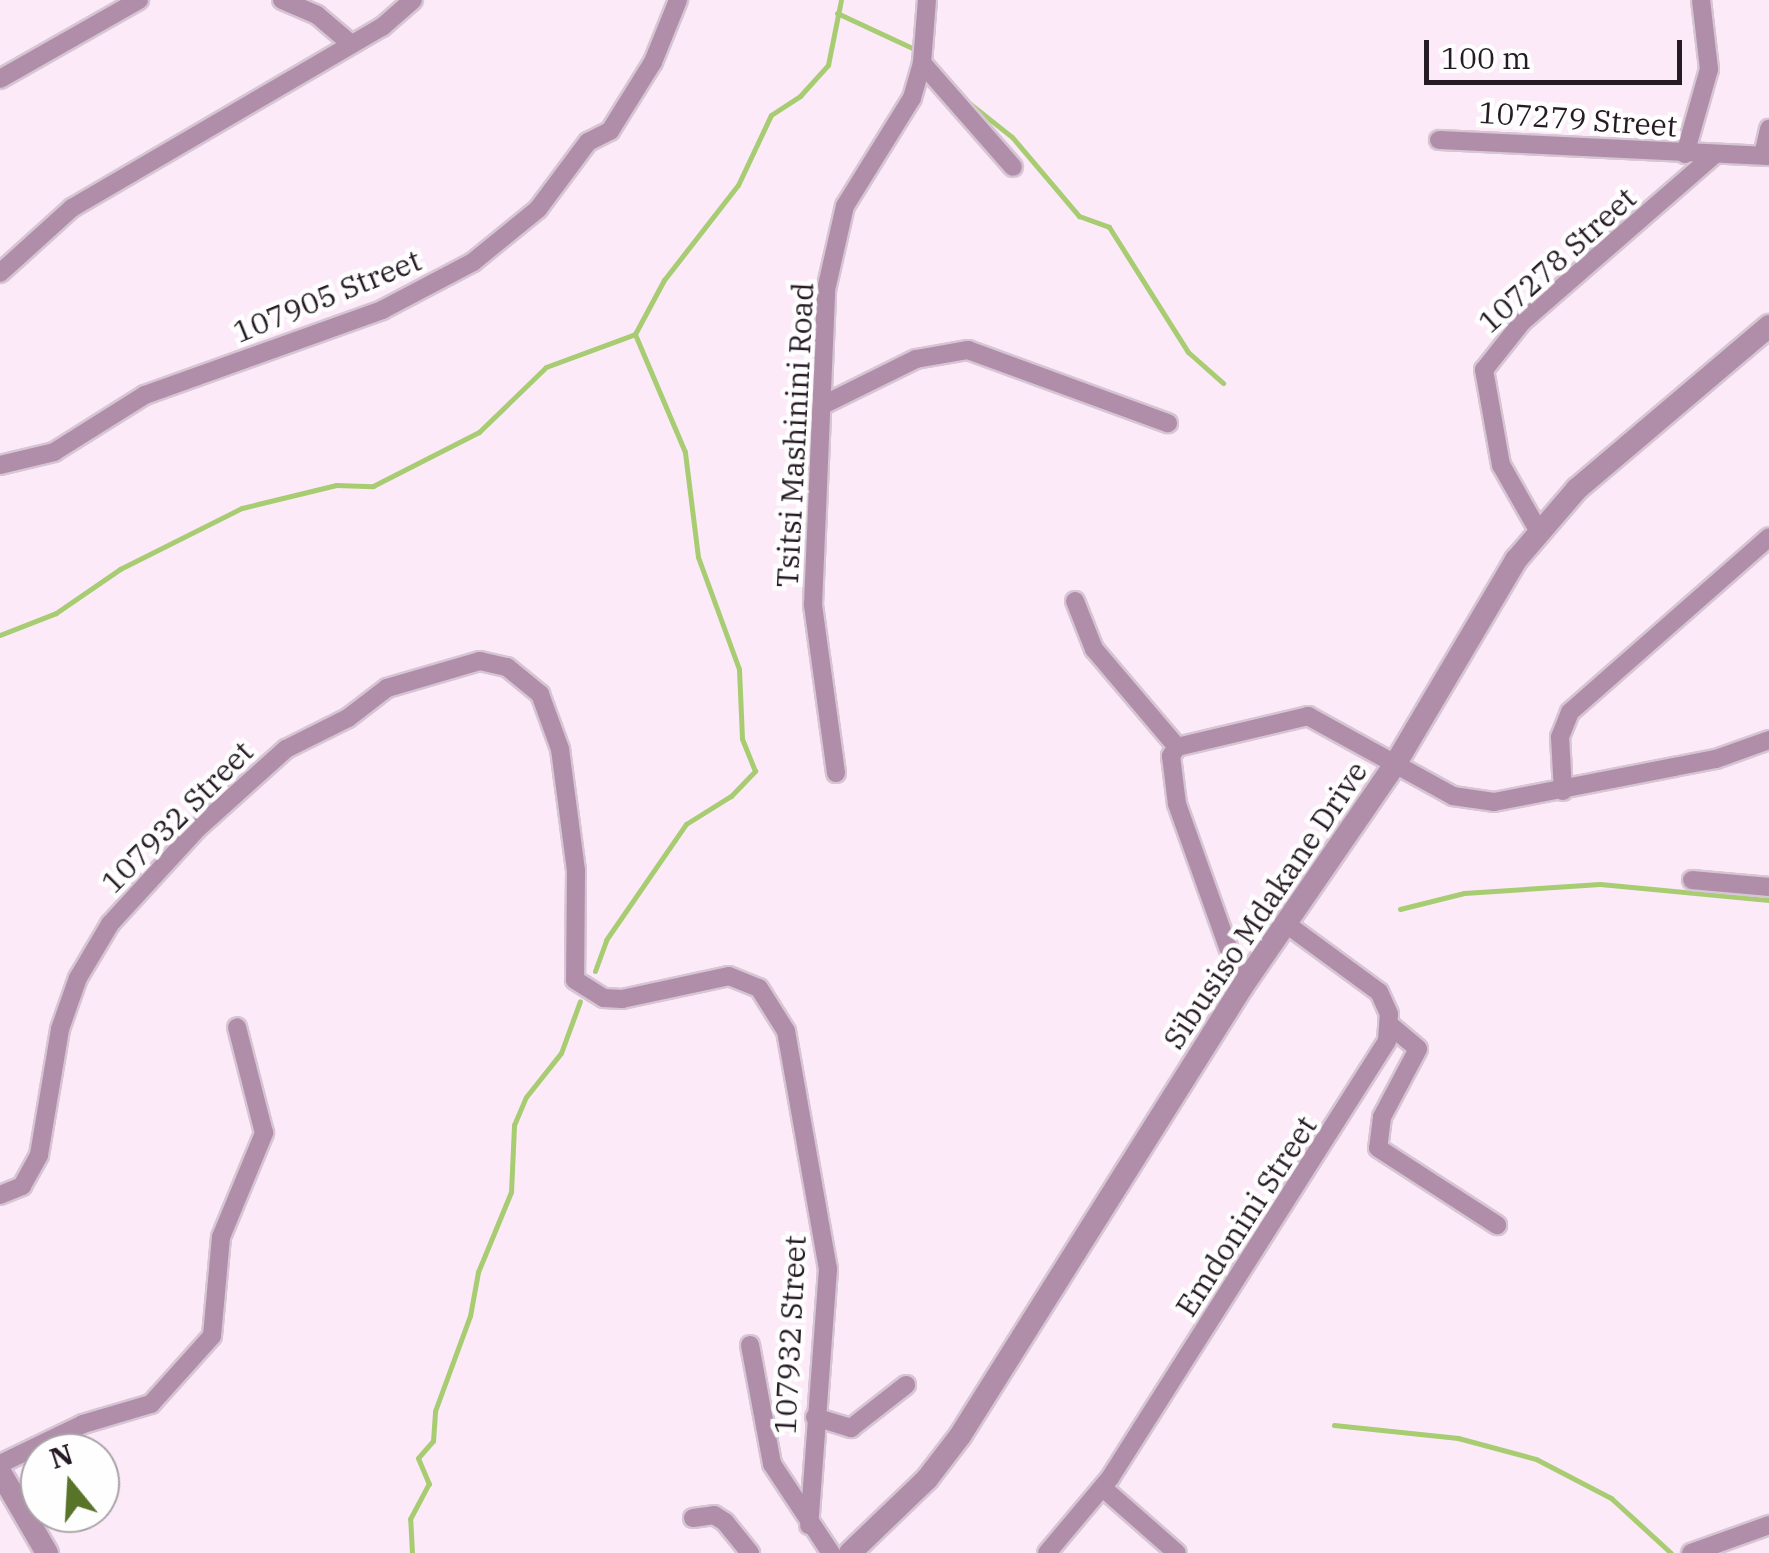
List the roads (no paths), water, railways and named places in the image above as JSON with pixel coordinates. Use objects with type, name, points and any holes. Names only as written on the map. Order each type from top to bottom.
[{"type":"street","points":[[0,78],[139,0]]},
{"type":"street","points":[[282,0],[316,15],[350,44]]},
{"type":"street","points":[[0,272],[72,208],[350,44],[413,0]]},
{"type":"street","name":"107905 Street","points":[[0,465],[54,452],[144,395],[382,310],[473,262],[538,209],[588,142],[610,131],[653,62],[678,0]]},
{"type":"street","name":"Tsitsi Mashinini Road","points":[[836,774],[814,606],[826,290],[842,214],[896,130],[922,64],[928,0]]},
{"type":"street","points":[[1685,154],[1709,68],[1701,0]]},
{"type":"street","points":[[922,64],[1014,167]]},
{"type":"street","points":[[1712,157],[1766,155],[1769,129]]},
{"type":"street","name":"107279 Street","points":[[1439,140],[1518,139],[1712,157]]},
{"type":"street","name":"107278 Street","points":[[1538,530],[1502,465],[1484,370],[1522,322],[1712,157]]},
{"type":"street","name":"Sibusiso Mdakane Drive","points":[[850,1553],[927,1479],[960,1436],[1242,987],[1394,761],[1538,530],[1576,489],[1769,326]]},
{"type":"street","points":[[823,405],[916,359],[968,350],[1168,423]]},
{"type":"street","points":[[1563,792],[1560,738],[1570,712],[1769,537]]},
{"type":"street","points":[[1075,601],[1094,649],[1178,747]]},
{"type":"street","name":"107932 Street","points":[[0,1195],[22,1186],[35,1166],[66,1007],[123,908],[217,809],[307,734],[348,718],[397,684],[495,662],[534,686],[558,739],[576,872],[575,980],[604,998],[622,999],[728,976],[759,988],[778,1013],[826,1232],[810,1525]]},
{"type":"street","points":[[1242,987],[1177,804],[1171,756],[1178,747],[1308,716],[1474,801],[1563,792],[1716,759],[1769,740]]},
{"type":"street","points":[[1692,880],[1769,886]]},
{"type":"street","points":[[1285,923],[1369,982],[1386,1001],[1390,1026],[1418,1049],[1382,1117],[1378,1148],[1497,1225]]},
{"type":"street","name":"Emdonini Street","points":[[1048,1553],[1103,1488],[1327,1144],[1390,1026]]},
{"type":"street","points":[[0,1464],[83,1424],[151,1404],[212,1336],[221,1237],[264,1120],[237,1027]]},
{"type":"street","points":[[750,1345],[767,1449],[830,1553]]},
{"type":"street","points":[[814,1417],[858,1426],[906,1385]]},
{"type":"street","points":[[0,1472],[47,1553]]},
{"type":"street","points":[[1103,1488],[1177,1553]]},
{"type":"street","points":[[692,1518],[714,1516],[725,1522],[750,1553]]},
{"type":"street","points":[[1691,1553],[1768,1526]]},
{"type":"waterway","points":[[0,635],[56,613],[120,569],[242,508],[336,485],[373,486],[479,432],[546,367],[635,334],[664,280],[738,185],[771,115],[800,96],[828,65],[841,0]]},
{"type":"waterway","points":[[837,13],[919,51]]},
{"type":"waterway","points":[[964,99],[1012,137],[1079,216],[1109,227],[1188,352],[1223,383]]},
{"type":"waterway","points":[[595,971],[606,940],[686,824],[731,796],[755,771],[742,738],[739,669],[698,557],[685,452],[635,334]]},
{"type":"waterway","points":[[1400,909],[1464,893],[1600,884],[1769,900]]},
{"type":"waterway","points":[[412,1553],[410,1519],[429,1484],[418,1458],[433,1441],[435,1411],[470,1316],[478,1272],[511,1192],[514,1125],[526,1097],[561,1053],[580,1001]]},
{"type":"waterway","points":[[1334,1425],[1458,1438],[1536,1459],[1611,1498],[1671,1553]]}]
